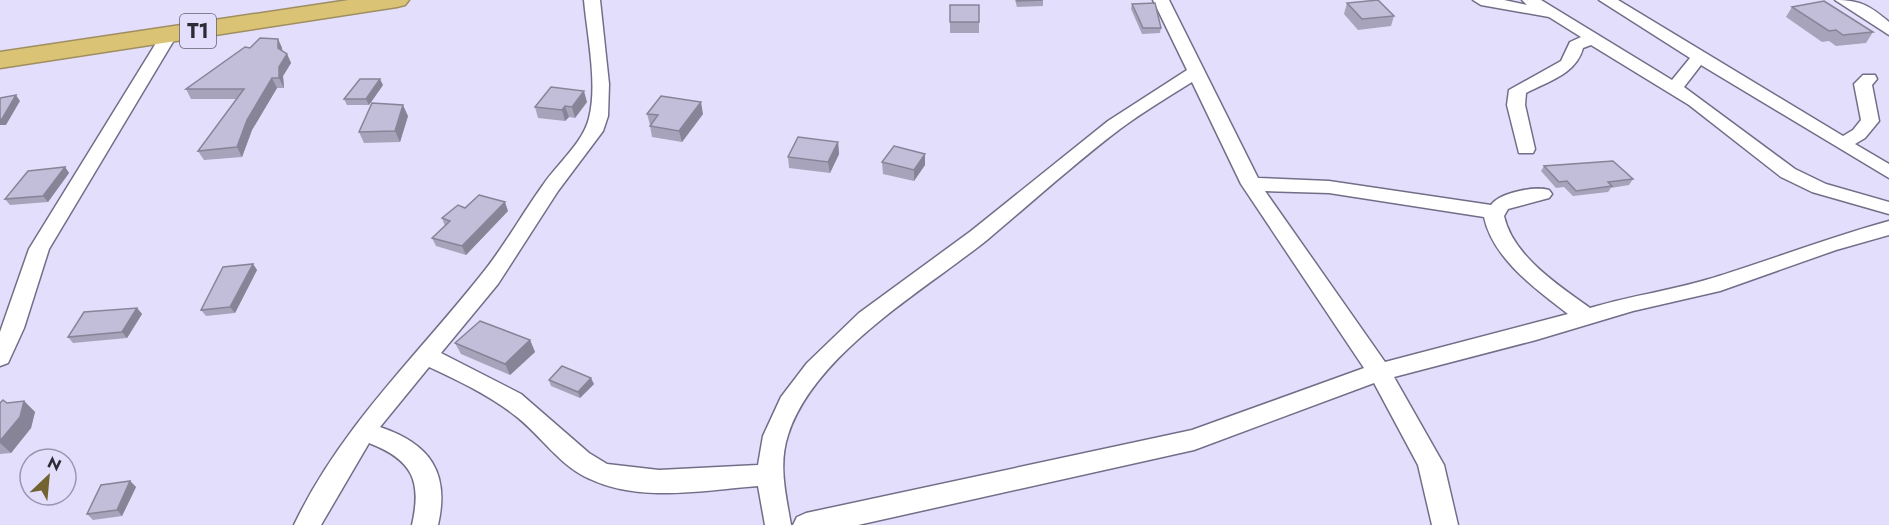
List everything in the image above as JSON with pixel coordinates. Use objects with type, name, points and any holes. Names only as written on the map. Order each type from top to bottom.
[{"type":"highway","name":"T1","points":[[0,60],[397,0]]},
{"type":"street","points":[[307,525],[364,431],[424,355],[490,279],[551,187],[594,131],[598,116],[600,84],[592,0]]},
{"type":"street","points":[[1161,0],[1251,184],[1379,372],[1431,465],[1446,525]]},
{"type":"street","points":[[1481,0],[1560,15]]},
{"type":"street","points":[[1530,0],[1560,15],[1695,101],[1788,173],[1818,188],[1889,208]]},
{"type":"street","points":[[1606,0],[1889,172]]},
{"type":"street","points":[[1844,0],[1868,12],[1889,30]]},
{"type":"street","points":[[0,357],[6,327],[44,241],[169,35]]},
{"type":"street","points":[[1526,149],[1516,105],[1518,90],[1567,65],[1572,59],[1576,45],[1593,38]]},
{"type":"street","points":[[1674,88],[1699,57]]},
{"type":"street","points":[[778,525],[769,475],[775,436],[790,404],[815,369],[867,319],[978,236],[1114,125],[1196,72]]},
{"type":"street","points":[[1843,143],[1859,134],[1870,121],[1863,84],[1869,80]]},
{"type":"street","points":[[1251,184],[1329,187],[1496,212]]},
{"type":"street","points":[[1542,194],[1502,205],[1496,212],[1494,222],[1506,245],[1522,266],[1584,315]]},
{"type":"street","points":[[806,525],[864,520],[1194,440],[1379,372],[1536,332],[1584,315],[1720,284],[1828,245],[1889,228]]},
{"type":"street","points":[[424,355],[485,383],[524,409],[580,459],[600,473],[634,480],[769,475]]},
{"type":"street","points":[[364,431],[393,440],[417,458],[430,479],[432,496],[425,525]]},
{"type":"building","points":[[1378,0],[1394,16],[1362,19],[1347,3]]},
{"type":"building","points":[[1824,1],[1873,32],[1843,35],[1836,30],[1829,31],[1792,7]]},
{"type":"building","points":[[1155,3],[1161,28],[1143,28],[1132,4]]},
{"type":"building","points":[[950,5],[979,5],[979,22],[950,22]]},
{"type":"building","points":[[260,38],[278,39],[278,48],[287,54],[279,67],[279,78],[272,78],[247,120],[237,147],[198,151],[244,89],[186,89],[245,47],[250,48]]},
{"type":"building","points":[[360,79],[380,79],[366,99],[344,99]]},
{"type":"building","points":[[551,87],[584,91],[572,107],[565,106],[562,110],[535,107]]},
{"type":"building","points":[[16,95],[2,119],[0,119],[0,98]]},
{"type":"building","points":[[661,96],[701,102],[679,131],[650,126],[658,115],[647,114]]},
{"type":"building","points":[[372,103],[403,105],[395,131],[359,132]]},
{"type":"building","points":[[798,137],[838,142],[828,162],[788,157]]},
{"type":"building","points":[[894,146],[925,154],[914,170],[882,162]]},
{"type":"building","points":[[1613,161],[1633,179],[1608,182],[1612,186],[1576,191],[1567,181],[1559,182],[1544,166]]},
{"type":"building","points":[[65,167],[43,196],[5,199],[28,171]]},
{"type":"building","points":[[479,195],[505,202],[462,246],[432,238],[450,221],[442,218],[458,205],[465,208]]},
{"type":"building","points":[[253,264],[230,307],[201,310],[223,267]]},
{"type":"building","points":[[137,308],[122,332],[68,337],[84,312]]},
{"type":"building","points":[[480,321],[530,340],[505,364],[455,343]]},
{"type":"building","points":[[562,366],[591,378],[578,392],[549,380]]},
{"type":"building","points":[[3,400],[7,403],[24,401],[20,417],[0,441],[0,403]]},
{"type":"building","points":[[130,481],[117,510],[87,514],[101,485]]}]
